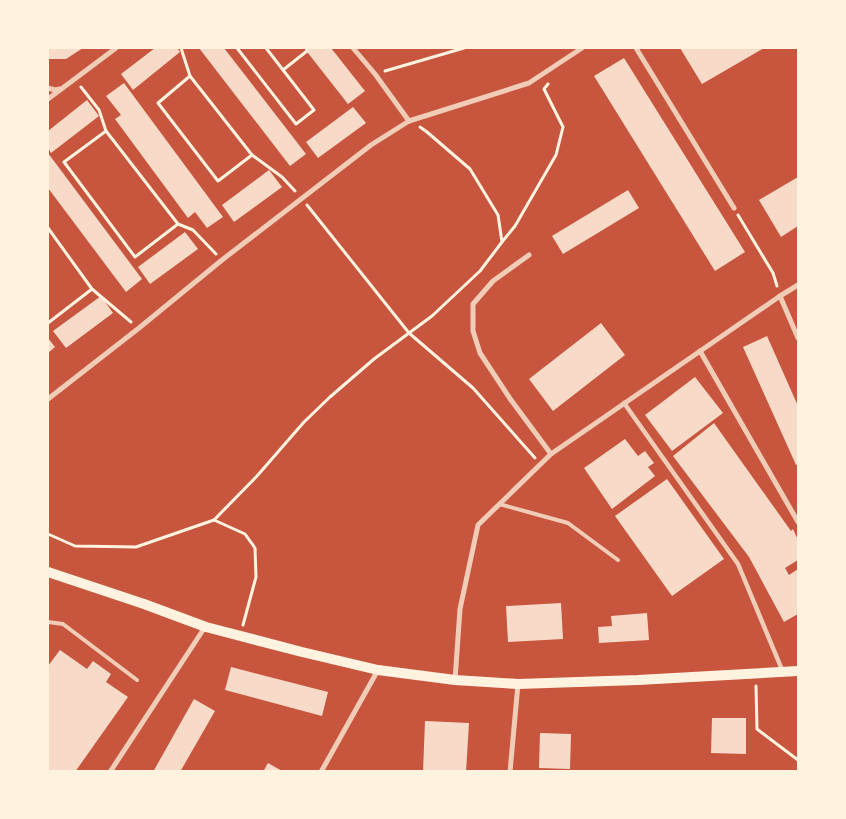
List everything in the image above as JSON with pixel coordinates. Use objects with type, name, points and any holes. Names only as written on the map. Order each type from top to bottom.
[{"type":"main road","points":[[48,573],[144,604],[206,627],[378,670],[455,680],[518,684],[638,680],[798,671]]},
{"type":"street","points":[[48,99],[116,48]]},
{"type":"street","points":[[353,48],[375,74],[409,121]]},
{"type":"street","points":[[48,399],[140,328],[222,260],[371,145],[409,121],[529,83],[582,48]]},
{"type":"street","points":[[636,48],[734,208]]},
{"type":"street","points":[[48,88],[60,89]]},
{"type":"street","points":[[529,255],[493,281],[473,304],[473,331],[480,353],[511,400],[551,454]]},
{"type":"street","points":[[455,680],[460,609],[478,525],[551,454],[798,285]]},
{"type":"street","points":[[780,296],[798,338]]},
{"type":"street","points":[[700,351],[798,522]]},
{"type":"street","points":[[624,403],[738,564],[783,672]]},
{"type":"street","points":[[110,772],[206,627]]},
{"type":"street","points":[[321,772],[378,670]]},
{"type":"street","points":[[510,772],[518,684]]},
{"type":"lane","points":[[499,504],[568,523],[618,560]]},
{"type":"lane","points":[[48,622],[62,624],[137,680]]},
{"type":"path","points":[[181,48],[190,76],[252,155],[282,177],[302,198],[409,333],[473,388],[540,463]]},
{"type":"path","points":[[237,48],[296,124],[314,110],[266,48]]},
{"type":"path","points":[[375,74],[464,48]]},
{"type":"path","points":[[283,70],[307,51]]},
{"type":"path","points":[[190,76],[158,103],[218,180],[252,155]]},
{"type":"path","points":[[75,78],[99,110],[106,130],[178,224],[193,230],[222,260]]},
{"type":"path","points":[[48,534],[75,546],[136,548],[214,520],[257,476],[304,422],[324,403],[460,291],[480,271],[515,226],[556,155],[563,127],[544,89],[549,82]]},
{"type":"path","points":[[409,121],[427,132],[470,169],[498,215],[502,242]]},
{"type":"path","points":[[106,130],[64,162],[135,257],[178,224]]},
{"type":"path","points":[[734,208],[773,272],[780,296]]},
{"type":"path","points":[[48,228],[92,289],[140,328]]},
{"type":"path","points":[[48,323],[92,289]]},
{"type":"path","points":[[214,520],[245,534],[255,548],[256,577],[240,635]]},
{"type":"path","points":[[756,673],[758,729],[798,760]]},
{"type":"building","points":[[48,48],[83,48],[66,59],[48,59]]},
{"type":"building","points":[[155,48],[177,48],[180,52],[133,90],[121,74]]},
{"type":"building","points":[[199,48],[224,48],[306,154],[290,166]]},
{"type":"building","points":[[304,48],[331,48],[365,91],[348,104]]},
{"type":"building","points":[[680,48],[764,48],[702,84]]},
{"type":"building","points":[[624,58],[745,252],[715,271],[594,76]]},
{"type":"building","points":[[124,83],[223,217],[207,228],[195,212],[188,218],[115,119],[121,115],[106,96]]},
{"type":"building","points":[[87,100],[99,116],[51,153],[48,148],[48,131]]},
{"type":"building","points":[[353,107],[366,123],[318,158],[306,142]]},
{"type":"building","points":[[48,153],[142,279],[126,292],[48,188]]},
{"type":"building","points":[[269,170],[282,187],[234,222],[222,205]]},
{"type":"building","points":[[798,177],[798,226],[781,237],[759,200]]},
{"type":"building","points":[[628,190],[639,208],[563,254],[552,236]]},
{"type":"building","points":[[185,232],[198,249],[150,284],[138,267]]},
{"type":"building","points":[[101,296],[113,313],[66,348],[53,331]]},
{"type":"building","points":[[601,323],[625,355],[553,411],[529,379]]},
{"type":"building","points":[[767,336],[798,406],[798,464],[796,465],[743,347]]},
{"type":"building","points":[[48,338],[55,347],[48,353]]},
{"type":"building","points":[[695,377],[723,413],[672,451],[645,415]]},
{"type":"building","points":[[714,423],[791,531],[793,529],[798,540],[798,560],[785,568],[789,575],[798,569],[798,614],[784,622],[749,557],[673,456]]},
{"type":"building","points":[[625,439],[638,456],[645,451],[654,463],[648,467],[655,476],[612,509],[584,468]]},
{"type":"building","points":[[667,479],[724,559],[672,596],[615,516]]},
{"type":"building","points":[[561,603],[563,639],[508,642],[506,606]]},
{"type":"building","points":[[647,613],[649,640],[599,643],[598,627],[612,626],[611,616]]},
{"type":"building","points":[[60,650],[87,669],[93,661],[111,674],[106,682],[128,697],[75,772],[48,772],[48,666]]},
{"type":"building","points":[[231,667],[328,692],[322,716],[225,690]]},
{"type":"building","points":[[194,699],[215,711],[180,772],[153,772]]},
{"type":"building","points":[[712,718],[746,718],[746,754],[711,753]]},
{"type":"building","points":[[425,721],[469,723],[466,772],[423,772]]},
{"type":"building","points":[[540,733],[571,734],[570,769],[539,768]]},
{"type":"building","points":[[268,763],[284,772],[263,772]]}]
